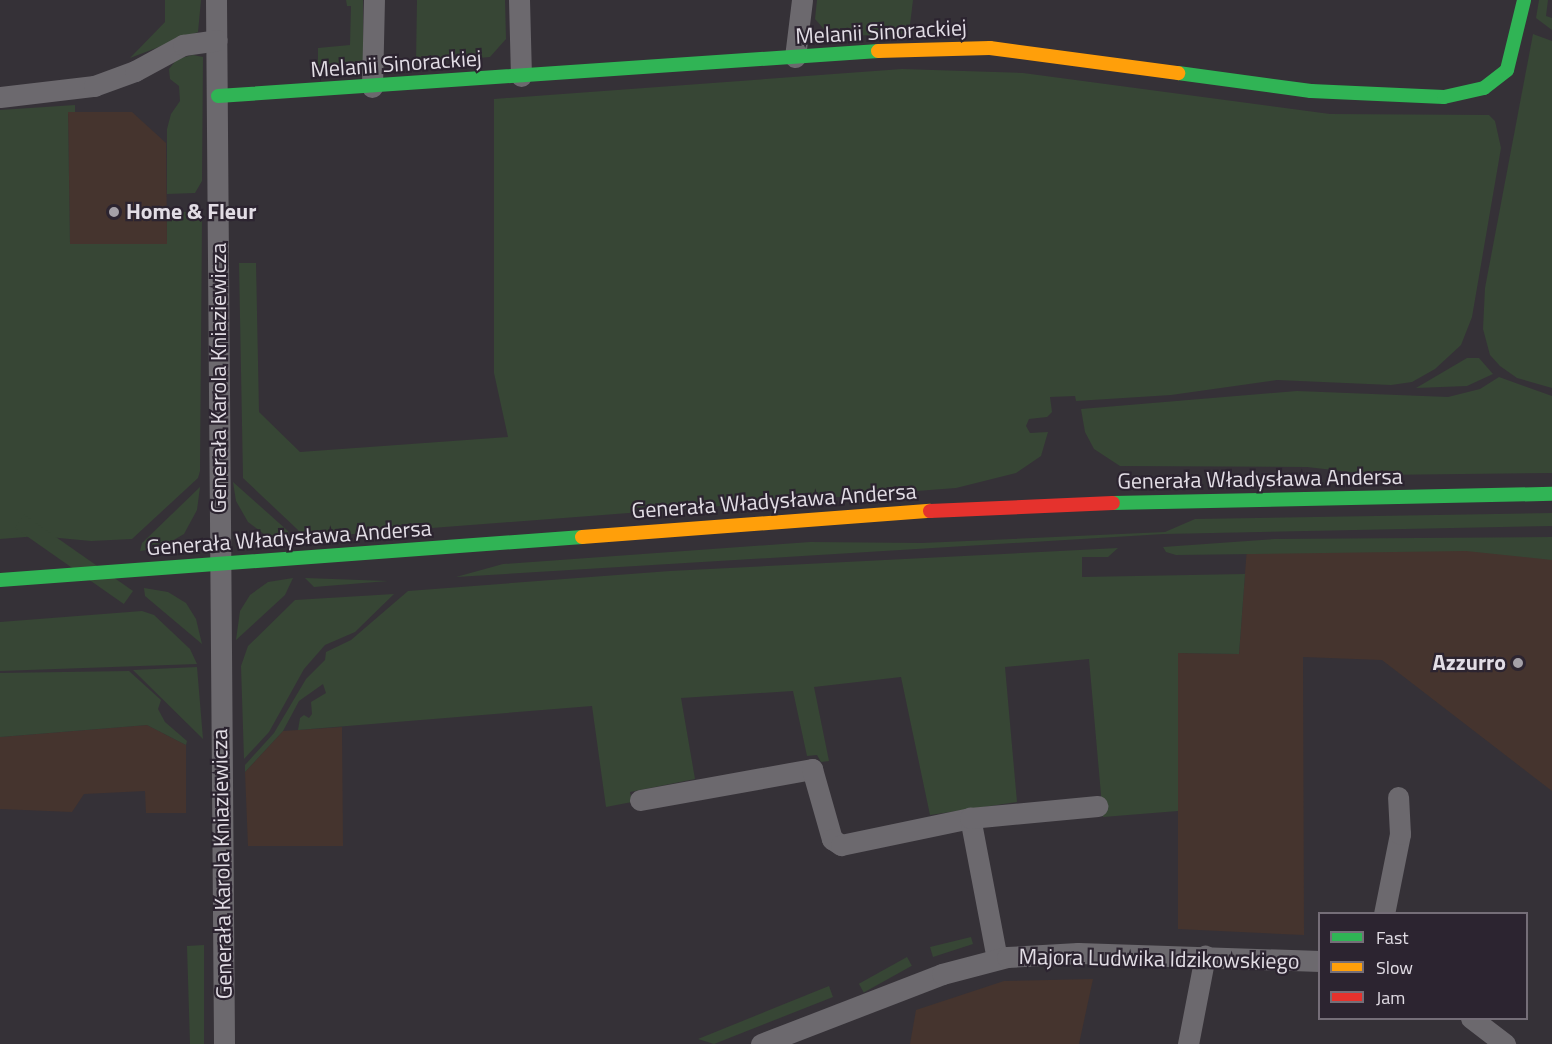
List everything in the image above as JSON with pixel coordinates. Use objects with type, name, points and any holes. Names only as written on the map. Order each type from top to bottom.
[{"type":"main road","name":"Melanii Sinorackiej","points":[[218,96],[929,48],[990,48],[1311,91],[1415,98],[1462,94],[1492,84],[1510,64],[1517,41],[1524,0]]},
{"type":"main road","name":"Generała Władysława Andersa","points":[[0,580],[961,509],[1199,500],[1552,494]]},
{"type":"street","name":"Generała Karola Kniaziewicza","points":[[216,0],[218,564],[225,1044]]},
{"type":"street","points":[[372,87],[374,0]]},
{"type":"street","points":[[519,0],[521,76]]},
{"type":"street","points":[[795,57],[802,0]]},
{"type":"street","points":[[0,97],[94,86],[135,71],[183,45],[217,40]]},
{"type":"street","points":[[640,800],[812,769],[832,839],[841,845],[969,819],[1096,806]]},
{"type":"street","points":[[1384,912],[1400,834],[1398,797]]},
{"type":"street","points":[[969,819],[997,959]]},
{"type":"street","name":"Majora Ludwika Idzikowskiego","points":[[761,1044],[942,974],[997,959],[1056,953],[1205,956],[1318,962]]},
{"type":"street","points":[[1188,1044],[1205,956]]},
{"type":"street","points":[[1474,1020],[1505,1044]]},
{"type":"shaded area","points":[[68,112],[132,112],[166,143],[167,244],[70,244]]},
{"type":"shaded area","points":[[1552,544],[1552,791],[1382,660],[1303,657],[1304,935],[1178,929],[1178,653],[1239,654],[1247,547]]},
{"type":"shaded area","points":[[147,725],[186,745],[186,813],[146,813],[145,791],[84,794],[72,812],[0,809],[0,737]]},
{"type":"shaded area","points":[[342,727],[343,846],[248,846],[245,772],[283,731]]},
{"type":"shaded area","points":[[1093,979],[1079,1044],[910,1044],[916,1010],[1004,981]]},
{"type":"green space","points":[[165,0],[201,0],[198,32],[130,58],[165,22]]},
{"type":"green space","points":[[346,0],[363,0],[363,66],[318,68],[318,48],[350,45],[351,6],[347,6]]},
{"type":"green space","points":[[417,0],[505,0],[506,39],[490,57],[416,63]]},
{"type":"green space","points":[[817,0],[913,0],[909,33],[831,37],[815,19]]},
{"type":"green space","points":[[1539,0],[1548,0],[1546,16],[1552,18],[1552,30],[1536,18]]},
{"type":"green space","points":[[1533,34],[1552,41],[1552,388],[1517,378],[1500,366],[1490,355],[1483,329],[1485,288]]},
{"type":"green space","points":[[193,55],[203,57],[202,181],[195,193],[167,194],[167,129],[171,114],[180,101],[179,86],[170,79],[169,69],[177,59]]},
{"type":"green space","points":[[902,69],[1023,73],[1330,114],[1489,115],[1495,121],[1501,148],[1472,317],[1461,345],[1435,369],[1412,382],[1391,385],[1277,380],[1171,395],[1076,401],[1075,396],[1050,397],[1052,412],[1047,417],[1029,419],[1026,426],[1030,433],[1048,432],[1041,456],[1016,473],[956,488],[301,538],[298,530],[243,478],[239,263],[256,263],[259,412],[300,452],[508,437],[494,373],[494,99]]},
{"type":"green space","points":[[75,105],[75,112],[68,112],[70,244],[167,244],[167,210],[195,213],[202,219],[200,471],[198,478],[132,539],[91,541],[38,536],[0,539],[0,110]]},
{"type":"green space","points":[[1467,358],[1479,358],[1493,374],[1467,386],[1416,388]]},
{"type":"green space","points":[[1499,377],[1552,396],[1552,473],[1377,475],[1307,467],[1120,466],[1094,449],[1085,432],[1081,409],[1297,391],[1448,397],[1480,389]]},
{"type":"green space","points":[[233,482],[288,531],[290,539],[264,534],[248,522],[236,501]]},
{"type":"green space","points":[[200,487],[197,510],[184,534],[160,548],[140,551],[142,543]]},
{"type":"green space","points":[[1552,513],[1552,526],[1164,534],[456,577],[503,564],[810,542],[922,543],[1165,532],[1195,519]]},
{"type":"green space","points":[[24,515],[133,591],[124,604],[15,528]]},
{"type":"green space","points":[[1552,537],[1552,560],[1466,551],[1176,555],[1166,552],[1163,547],[1275,539]]},
{"type":"green space","points":[[1118,548],[1108,557],[1082,557],[1082,577],[1245,574],[1239,654],[1178,653],[1178,811],[1103,817],[1089,659],[1005,667],[1017,802],[930,815],[901,677],[814,687],[829,761],[821,762],[817,755],[807,756],[793,691],[681,698],[695,779],[630,792],[632,802],[606,807],[592,706],[298,730],[300,718],[304,715],[309,718],[312,714],[311,702],[326,693],[323,684],[299,701],[283,731],[245,772],[245,765],[274,733],[306,679],[325,660],[326,652],[351,640],[408,591],[670,571]]},
{"type":"green space","points":[[293,578],[285,595],[236,640],[240,611],[250,595],[268,582]]},
{"type":"green space","points":[[305,578],[388,581],[314,587]]},
{"type":"green space","points":[[144,588],[168,592],[186,603],[196,619],[202,644],[145,596]]},
{"type":"green space","points":[[394,594],[355,632],[325,645],[304,669],[269,732],[244,759],[241,666],[248,646],[295,600]]},
{"type":"green space","points":[[142,611],[154,615],[190,649],[197,664],[0,671],[0,622]]},
{"type":"green space","points":[[197,667],[203,739],[133,670]]},
{"type":"green space","points":[[129,671],[161,700],[158,709],[165,722],[187,741],[186,745],[147,725],[0,737],[0,673]]},
{"type":"green space","points":[[971,937],[973,944],[933,957],[930,947]]},
{"type":"green space","points":[[204,945],[204,1044],[190,1044],[187,946]]},
{"type":"green space","points":[[907,957],[912,966],[864,992],[859,984]]},
{"type":"green space","points":[[829,986],[833,997],[714,1044],[698,1039]]},
{"type":"traffic: fast","points":[[1178,73],[1311,91],[1444,97],[1484,88],[1507,70],[1524,0]]},
{"type":"traffic: fast","points":[[218,96],[878,51]]},
{"type":"traffic: fast","points":[[1113,503],[1552,494]]},
{"type":"traffic: fast","points":[[0,580],[582,537]]},
{"type":"traffic: slow","points":[[878,51],[990,48],[1178,73]]},
{"type":"traffic: slow","points":[[582,537],[930,511]]},
{"type":"traffic: jam","points":[[930,511],[1113,503]]},
{"type":"place","name":"Home & Fleur","points":[[114,212]]},
{"type":"place","name":"Azzurro","points":[[1518,663]]}]
